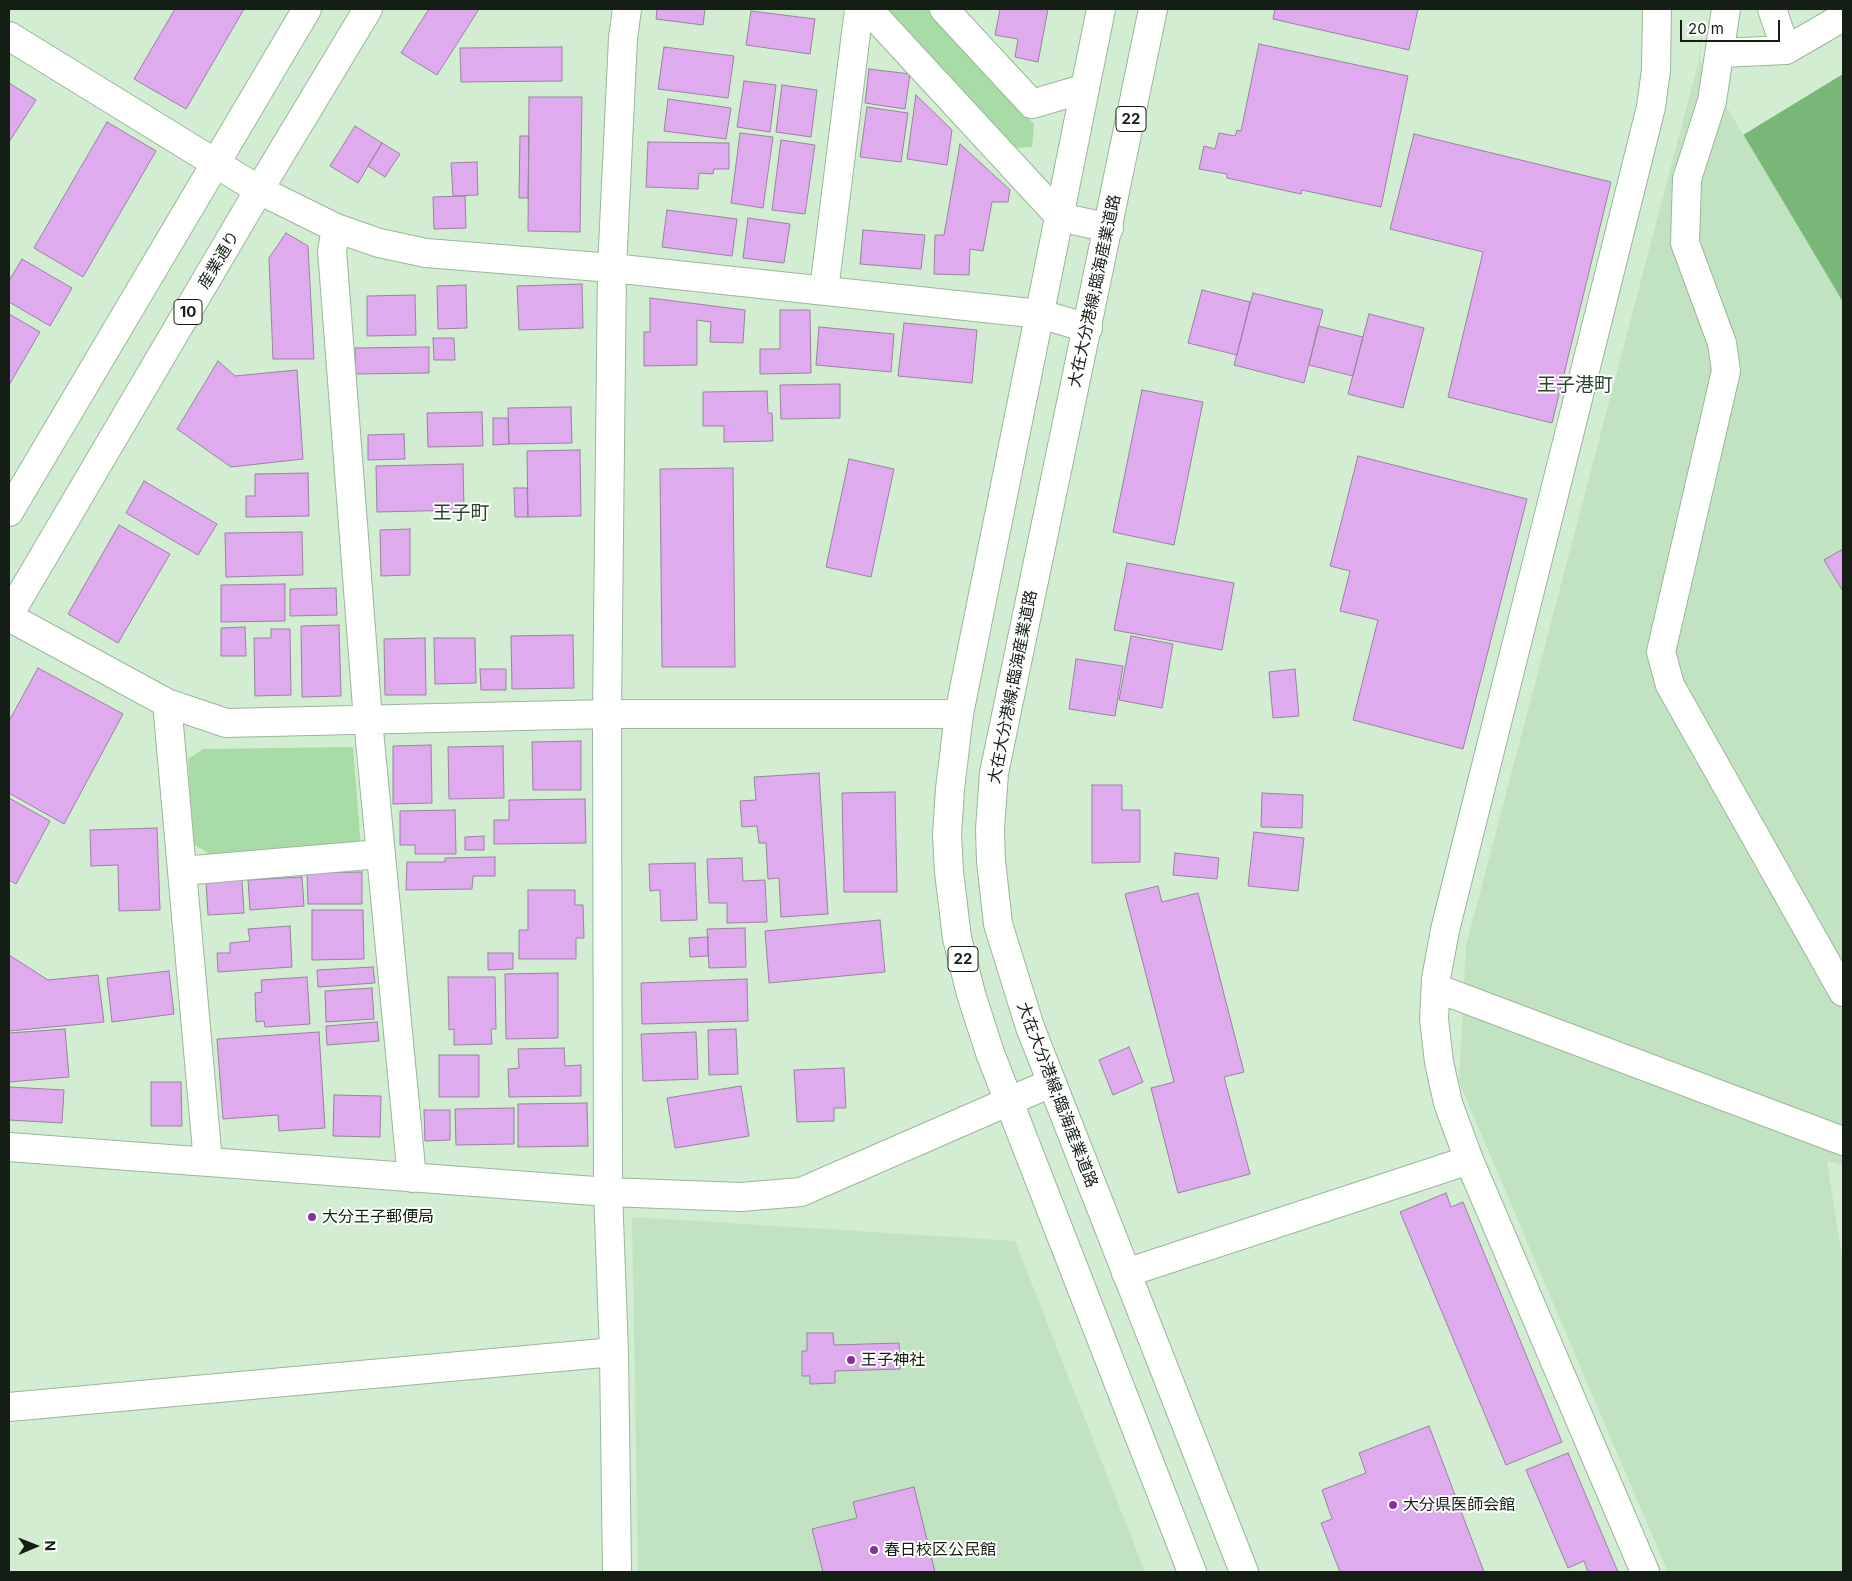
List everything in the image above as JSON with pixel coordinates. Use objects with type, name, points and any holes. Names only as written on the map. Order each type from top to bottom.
[{"type":"main road","points":[[9,512],[214,163],[307,9]]},
{"type":"main road","name":"産業通り","points":[[9,616],[258,190],[368,9]]},
{"type":"main road","points":[[617,1572],[614,1352],[608,1192],[607,714],[612,268],[623,38],[627,9]]},
{"type":"main road","points":[[824,290],[859,9]]},
{"type":"main road","points":[[868,9],[1060,217],[1109,228]]},
{"type":"main road","points":[[944,9],[1032,104],[1083,89]]},
{"type":"main road","name":"22","points":[[1100,9],[1083,89],[1060,217],[959,714],[950,789],[947,834],[948,872],[958,938],[971,994],[1009,1102],[1192,1572]]},
{"type":"main road","name":"大在大分港線;臨海産業道路","points":[[1153,9],[1109,228],[994,773],[990,829],[993,889],[998,924],[1014,978],[1051,1083],[1244,1572]]},
{"type":"main road","points":[[1645,1572],[1469,1160],[1448,1103],[1439,1062],[1434,1019],[1436,988],[1448,920],[1652,107],[1656,70],[1658,9]]},
{"type":"main road","points":[[1726,9],[1721,52],[1712,101],[1686,179],[1686,243],[1722,343],[1726,371],[1661,652],[1670,685],[1843,992]]},
{"type":"main road","points":[[1772,9],[1786,50]]},
{"type":"main road","points":[[1721,52],[1786,50],[1839,19]]},
{"type":"main road","points":[[9,36],[258,190],[336,228],[379,243],[426,253],[612,268],[1040,314],[1088,328]]},
{"type":"main road","points":[[336,228],[332,251],[368,720],[412,1178]]},
{"type":"main road","points":[[9,616],[167,703],[226,723],[607,714],[959,714]]},
{"type":"main road","points":[[167,703],[208,1162]]},
{"type":"main road","points":[[182,871],[380,854]]},
{"type":"main road","points":[[1436,988],[1843,1141]]},
{"type":"main road","points":[[9,1147],[608,1192],[741,1197],[801,1192],[1051,1083]]},
{"type":"main road","points":[[1126,1273],[1469,1160]]},
{"type":"main road","points":[[9,1407],[614,1352]]},
{"type":"shaded area","points":[[886,9],[928,9],[1034,124],[1032,147],[1015,148]]},
{"type":"shaded area","points":[[1728,9],[1843,9],[1843,302],[1699,60],[1702,36],[1710,20]]},
{"type":"shaded area","points":[[1699,60],[1843,302],[1843,1165],[1827,1161],[1843,1263],[1843,1572],[1668,1572],[1459,1082],[1466,946]]},
{"type":"shaded area","points":[[353,747],[361,847],[210,854],[193,844],[188,759],[203,749]]},
{"type":"shaded area","points":[[632,1217],[1015,1241],[1145,1572],[638,1572]]},
{"type":"pier","points":[[1728,9],[1827,9],[1843,37],[1843,74],[1743,135],[1699,60],[1702,36],[1710,20]]},
{"type":"building","points":[[175,9],[244,9],[186,109],[134,79]]},
{"type":"building","points":[[429,9],[479,9],[437,75],[401,53]]},
{"type":"building","points":[[657,9],[705,9],[703,25],[656,19]]},
{"type":"building","points":[[1000,9],[1048,9],[1038,62],[1015,57],[1018,39],[995,35]]},
{"type":"building","points":[[1275,9],[1418,9],[1409,50],[1273,19]]},
{"type":"building","points":[[751,11],[815,19],[810,54],[746,45]]},
{"type":"building","points":[[1259,44],[1408,76],[1381,207],[1302,190],[1301,194],[1227,178],[1227,174],[1199,169],[1204,146],[1215,149],[1219,133],[1235,136],[1237,130],[1241,131]]},
{"type":"building","points":[[562,47],[562,81],[461,82],[460,48]]},
{"type":"building","points":[[664,47],[734,56],[728,98],[658,89]]},
{"type":"building","points":[[869,69],[910,74],[905,109],[865,103]]},
{"type":"building","points":[[744,81],[776,85],[770,132],[737,127]]},
{"type":"building","points":[[9,83],[36,100],[9,142]]},
{"type":"building","points":[[782,85],[817,90],[811,137],[776,132]]},
{"type":"building","points":[[916,95],[952,130],[947,165],[907,159]]},
{"type":"building","points":[[529,97],[582,97],[580,232],[528,231]]},
{"type":"building","points":[[668,99],[731,108],[726,139],[664,131]]},
{"type":"building","points":[[867,107],[908,113],[901,162],[860,157]]},
{"type":"building","points":[[107,122],[156,151],[83,277],[34,248]]},
{"type":"building","points":[[355,126],[382,143],[358,183],[330,166]]},
{"type":"building","points":[[740,133],[773,137],[763,208],[731,203]]},
{"type":"building","points":[[1414,134],[1611,182],[1552,423],[1448,397],[1483,252],[1390,229]]},
{"type":"building","points":[[520,136],[529,136],[528,198],[519,198]]},
{"type":"building","points":[[781,140],[815,145],[805,214],[772,210]]},
{"type":"building","points":[[648,142],[729,143],[729,169],[714,169],[713,174],[699,173],[698,189],[646,187]]},
{"type":"building","points":[[382,143],[400,154],[385,177],[368,166]]},
{"type":"building","points":[[960,144],[1010,190],[1008,202],[992,202],[983,251],[970,249],[969,275],[934,274],[935,235],[944,235]]},
{"type":"building","points":[[477,162],[478,195],[453,196],[451,163]]},
{"type":"building","points":[[465,196],[466,228],[434,229],[433,197]]},
{"type":"building","points":[[667,210],[737,219],[732,256],[662,247]]},
{"type":"building","points":[[748,218],[790,224],[784,263],[743,258]]},
{"type":"building","points":[[863,230],[925,235],[921,269],[860,264]]},
{"type":"building","points":[[286,233],[308,246],[314,359],[273,359],[269,258]]},
{"type":"building","points":[[22,259],[72,288],[50,326],[9,302],[9,281]]},
{"type":"building","points":[[582,284],[583,328],[519,330],[517,286]]},
{"type":"building","points":[[466,285],[467,328],[438,329],[437,286]]},
{"type":"building","points":[[1202,290],[1250,302],[1237,355],[1188,343]]},
{"type":"building","points":[[1253,293],[1323,310],[1304,383],[1234,365]]},
{"type":"building","points":[[415,295],[416,335],[367,336],[367,296]]},
{"type":"building","points":[[650,298],[745,310],[743,343],[710,342],[711,322],[697,320],[697,365],[644,366],[644,332],[650,332]]},
{"type":"building","points":[[780,310],[810,310],[811,373],[760,374],[760,349],[780,349]]},
{"type":"building","points":[[9,314],[40,332],[9,385]]},
{"type":"building","points":[[1369,314],[1424,328],[1403,408],[1348,394]]},
{"type":"building","points":[[904,323],[977,330],[972,383],[898,376]]},
{"type":"building","points":[[1318,326],[1363,337],[1353,376],[1309,365]]},
{"type":"building","points":[[819,327],[894,334],[891,372],[816,365]]},
{"type":"building","points":[[433,338],[454,338],[455,360],[434,360]]},
{"type":"building","points":[[429,347],[429,373],[355,374],[355,348]]},
{"type":"building","points":[[218,361],[235,376],[297,370],[303,459],[231,467],[177,429]]},
{"type":"building","points":[[840,384],[840,418],[781,419],[780,385]]},
{"type":"building","points":[[1142,390],[1203,402],[1174,545],[1113,532]]},
{"type":"building","points":[[767,391],[768,413],[772,413],[773,441],[724,442],[724,426],[703,426],[703,392]]},
{"type":"building","points":[[571,407],[572,443],[509,444],[508,408]]},
{"type":"building","points":[[482,412],[483,446],[428,447],[427,413]]},
{"type":"building","points":[[493,418],[508,418],[509,444],[493,445]]},
{"type":"building","points":[[404,434],[405,459],[368,460],[368,435]]},
{"type":"building","points":[[580,450],[581,516],[528,517],[527,451]]},
{"type":"building","points":[[1358,456],[1527,499],[1463,749],[1353,720],[1378,620],[1340,611],[1350,571],[1330,566]]},
{"type":"building","points":[[849,459],[894,469],[871,577],[826,567]]},
{"type":"building","points":[[463,464],[464,510],[377,512],[376,466]]},
{"type":"building","points":[[733,468],[735,667],[662,667],[660,469]]},
{"type":"building","points":[[308,473],[309,516],[246,517],[246,496],[255,496],[255,474]]},
{"type":"building","points":[[144,481],[217,524],[198,555],[126,513]]},
{"type":"building","points":[[514,488],[527,488],[528,517],[515,517]]},
{"type":"building","points":[[119,525],[170,554],[118,643],[68,614]]},
{"type":"building","points":[[410,529],[410,575],[381,576],[380,530]]},
{"type":"building","points":[[302,532],[303,575],[226,577],[225,533]]},
{"type":"building","points":[[1843,549],[1843,591],[1824,560]]},
{"type":"building","points":[[1127,563],[1234,583],[1222,650],[1114,630]]},
{"type":"building","points":[[285,584],[285,621],[221,622],[221,585]]},
{"type":"building","points":[[336,588],[337,615],[290,616],[290,589]]},
{"type":"building","points":[[339,625],[341,696],[302,697],[301,626]]},
{"type":"building","points":[[245,627],[246,656],[221,656],[221,628]]},
{"type":"building","points":[[271,629],[290,629],[291,695],[255,696],[254,638],[271,638]]},
{"type":"building","points":[[573,635],[574,688],[512,689],[511,636]]},
{"type":"building","points":[[1131,636],[1173,644],[1162,708],[1119,700]]},
{"type":"building","points":[[425,638],[426,695],[385,695],[384,639]]},
{"type":"building","points":[[434,638],[475,638],[476,683],[435,684]]},
{"type":"building","points":[[1076,659],[1123,666],[1115,716],[1069,709]]},
{"type":"building","points":[[38,668],[123,714],[64,824],[9,793],[9,721]]},
{"type":"building","points":[[480,669],[506,669],[506,690],[481,690]]},
{"type":"building","points":[[1295,669],[1299,716],[1273,718],[1269,672]]},
{"type":"building","points":[[581,741],[581,790],[533,790],[532,742]]},
{"type":"building","points":[[431,745],[432,803],[393,804],[393,746]]},
{"type":"building","points":[[503,746],[504,798],[449,799],[448,747]]},
{"type":"building","points":[[819,773],[828,914],[781,917],[779,878],[768,879],[766,843],[759,843],[757,826],[742,827],[740,801],[756,800],[754,777]]},
{"type":"building","points":[[1092,785],[1122,785],[1122,810],[1140,810],[1140,862],[1092,863]]},
{"type":"building","points":[[895,792],[897,892],[844,892],[842,793]]},
{"type":"building","points":[[1262,793],[1303,795],[1302,828],[1261,827]]},
{"type":"building","points":[[9,798],[50,821],[16,884],[9,880]]},
{"type":"building","points":[[585,799],[586,843],[494,844],[494,820],[509,820],[509,800]]},
{"type":"building","points":[[455,810],[456,854],[415,854],[415,845],[400,845],[400,811]]},
{"type":"building","points":[[157,828],[160,910],[119,911],[118,865],[91,866],[90,830]]},
{"type":"building","points":[[1254,832],[1304,838],[1298,891],[1248,886]]},
{"type":"building","points":[[484,836],[484,850],[465,850],[465,837]]},
{"type":"building","points":[[1175,853],[1219,858],[1217,879],[1173,875]]},
{"type":"building","points":[[495,857],[495,876],[473,876],[472,889],[406,890],[407,862],[445,862],[445,858]]},
{"type":"building","points":[[742,858],[743,881],[765,880],[767,922],[727,923],[727,903],[709,903],[707,859]]},
{"type":"building","points":[[695,863],[697,920],[661,921],[660,890],[650,891],[649,864]]},
{"type":"building","points":[[362,872],[362,904],[308,904],[307,873]]},
{"type":"building","points":[[302,877],[304,906],[250,910],[248,880]]},
{"type":"building","points":[[242,880],[244,913],[208,915],[206,882]]},
{"type":"building","points":[[1158,886],[1162,902],[1198,893],[1244,1072],[1224,1077],[1250,1174],[1178,1193],[1151,1088],[1174,1082],[1125,894]]},
{"type":"building","points":[[528,890],[575,890],[575,905],[583,905],[584,938],[576,938],[576,959],[519,959],[519,930],[528,930]]},
{"type":"building","points":[[312,910],[363,910],[364,959],[312,960]]},
{"type":"building","points":[[880,920],[885,972],[769,983],[765,931]]},
{"type":"building","points":[[290,926],[292,967],[218,972],[217,953],[230,953],[230,943],[250,941],[248,929]]},
{"type":"building","points":[[745,928],[746,967],[709,968],[707,929]]},
{"type":"building","points":[[708,937],[708,956],[690,957],[689,938]]},
{"type":"building","points":[[488,953],[513,953],[513,969],[488,970]]},
{"type":"building","points":[[9,955],[48,980],[98,975],[104,1022],[9,1031]]},
{"type":"building","points":[[373,967],[375,983],[318,987],[317,970]]},
{"type":"building","points":[[169,971],[174,1014],[112,1022],[107,978]]},
{"type":"building","points":[[558,973],[558,1038],[506,1039],[505,974]]},
{"type":"building","points":[[307,977],[310,1024],[265,1027],[264,1021],[256,1022],[255,993],[262,992],[261,980]]},
{"type":"building","points":[[448,977],[495,977],[496,1029],[491,1029],[492,1044],[454,1045],[454,1029],[449,1030]]},
{"type":"building","points":[[747,979],[748,1021],[642,1024],[641,983]]},
{"type":"building","points":[[372,988],[374,1019],[326,1022],[325,991]]},
{"type":"building","points":[[377,1022],[379,1041],[327,1045],[326,1026]]},
{"type":"building","points":[[65,1029],[69,1077],[9,1082],[9,1033]]},
{"type":"building","points":[[736,1029],[738,1074],[709,1075],[708,1030]]},
{"type":"building","points":[[319,1032],[325,1128],[279,1131],[278,1115],[223,1119],[217,1039]]},
{"type":"building","points":[[696,1032],[698,1079],[643,1081],[641,1034]]},
{"type":"building","points":[[1129,1047],[1143,1082],[1113,1095],[1099,1060]]},
{"type":"building","points":[[564,1048],[565,1066],[581,1065],[581,1096],[509,1097],[508,1069],[519,1068],[518,1049]]},
{"type":"building","points":[[439,1055],[479,1055],[479,1097],[439,1097]]},
{"type":"building","points":[[844,1068],[846,1108],[834,1108],[834,1121],[797,1122],[794,1070]]},
{"type":"building","points":[[151,1082],[181,1082],[182,1126],[151,1126]]},
{"type":"building","points":[[741,1086],[749,1136],[675,1148],[667,1098]]},
{"type":"building","points":[[9,1087],[64,1090],[62,1123],[9,1120]]},
{"type":"building","points":[[334,1095],[381,1096],[380,1137],[333,1136]]},
{"type":"building","points":[[587,1103],[588,1146],[518,1147],[518,1104]]},
{"type":"building","points":[[514,1108],[514,1144],[456,1145],[455,1109]]},
{"type":"building","points":[[424,1110],[450,1110],[450,1140],[425,1141]]},
{"type":"building","points":[[1446,1193],[1451,1207],[1463,1202],[1562,1442],[1506,1465],[1400,1212]]},
{"type":"building","name":"王子神社","points":[[807,1333],[833,1333],[834,1345],[899,1343],[900,1369],[835,1371],[835,1383],[810,1384],[810,1376],[802,1376],[802,1351],[807,1351]]},
{"type":"building","name":"大分県医師会館","points":[[1429,1426],[1484,1572],[1340,1572],[1321,1523],[1332,1519],[1322,1490],[1366,1473],[1359,1453]]},
{"type":"building","points":[[1568,1453],[1618,1572],[1588,1572],[1584,1561],[1568,1568],[1526,1470]]},
{"type":"building","name":"春日校区公民館","points":[[914,1487],[935,1572],[823,1572],[812,1529],[857,1518],[853,1502]]},
{"type":"place","name":"大分王子郵便局","points":[[312,1217]]},
{"type":"place","name":"王子神社","points":[[851,1360]]},
{"type":"place","name":"大分県医師会館","points":[[1393,1505]]},
{"type":"place","name":"春日校区公民館","points":[[874,1550]]},
{"type":"district","name":"王子港町","points":[[1575,385]]},
{"type":"district","name":"王子町","points":[[461,513]]}]
